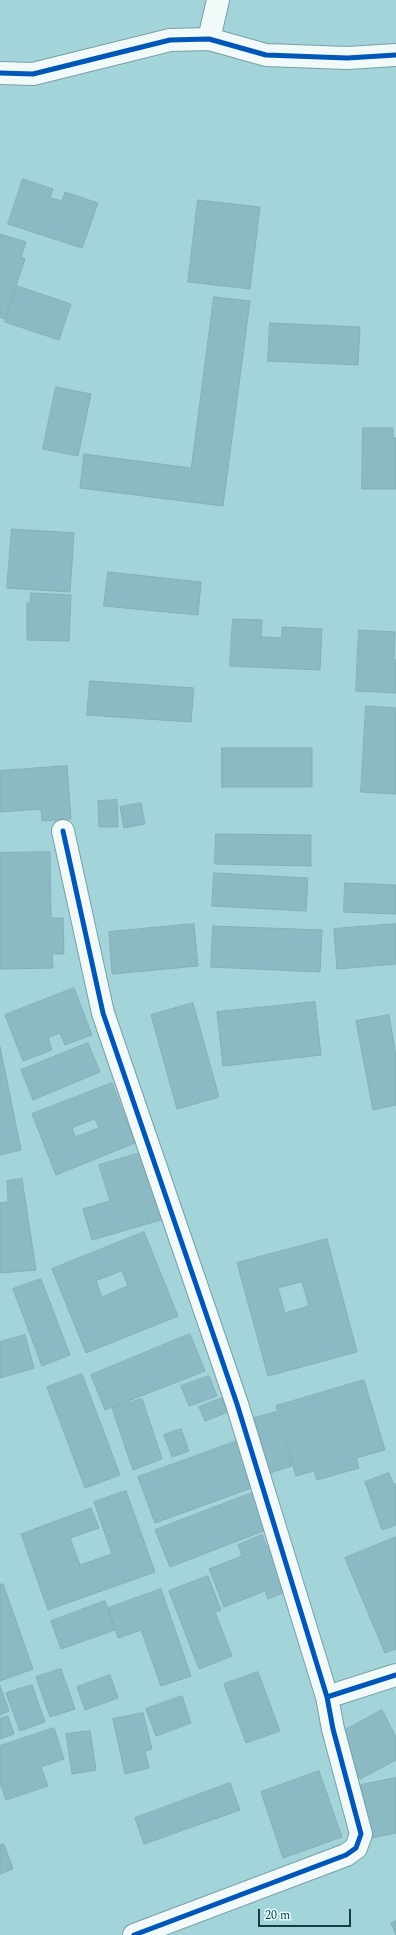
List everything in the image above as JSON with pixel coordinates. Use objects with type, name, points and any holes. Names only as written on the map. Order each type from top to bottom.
[{"type":"street","points":[[208,39],[218,0]]},
{"type":"street","points":[[0,73],[33,74],[170,40],[208,39],[266,55],[347,58],[396,56]]},
{"type":"street","points":[[63,831],[103,1013],[237,1404],[327,1697],[333,1729],[361,1834],[356,1848],[346,1855],[134,1935]]},
{"type":"street","points":[[327,1697],[396,1675]]},
{"type":"building","points":[[23,179],[53,189],[50,198],[62,201],[65,192],[98,203],[82,248],[8,224]]},
{"type":"building","points":[[198,200],[260,207],[250,289],[188,282]]},
{"type":"building","points":[[0,234],[26,242],[21,257],[25,259],[5,319],[0,317]]},
{"type":"building","points":[[17,286],[71,304],[59,340],[5,322]]},
{"type":"building","points":[[214,297],[250,301],[223,506],[80,488],[84,454],[191,468]]},
{"type":"building","points":[[270,323],[360,327],[358,365],[268,361]]},
{"type":"building","points":[[56,387],[91,394],[78,456],[43,449]]},
{"type":"building","points":[[363,428],[393,428],[393,438],[396,438],[396,489],[362,489]]},
{"type":"building","points":[[12,529],[74,533],[70,592],[7,588]]},
{"type":"building","points":[[108,572],[201,582],[198,615],[104,606]]},
{"type":"building","points":[[31,593],[71,595],[69,641],[27,640],[27,603],[30,603]]},
{"type":"building","points":[[233,619],[262,620],[261,637],[282,638],[282,627],[322,629],[320,670],[230,666]]},
{"type":"building","points":[[359,630],[395,632],[394,660],[396,660],[396,693],[356,691]]},
{"type":"building","points":[[90,681],[194,688],[191,722],[87,715]]},
{"type":"building","points":[[366,706],[396,708],[396,794],[361,792]]},
{"type":"building","points":[[222,748],[312,748],[312,787],[222,787]]},
{"type":"building","points":[[67,766],[71,819],[42,821],[41,809],[0,812],[0,771]]},
{"type":"building","points":[[117,800],[118,827],[99,827],[98,801]]},
{"type":"building","points":[[141,803],[145,824],[124,828],[120,807]]},
{"type":"building","points":[[216,834],[311,835],[311,866],[215,864]]},
{"type":"building","points":[[50,852],[51,918],[63,918],[64,954],[52,954],[53,968],[0,969],[0,853]]},
{"type":"building","points":[[214,873],[308,878],[306,911],[212,906]]},
{"type":"building","points":[[345,883],[396,885],[396,914],[344,912]]},
{"type":"building","points":[[194,924],[198,966],[112,974],[109,932]]},
{"type":"building","points":[[396,924],[396,964],[337,969],[334,929]]},
{"type":"building","points":[[213,926],[322,930],[320,972],[211,967]]},
{"type":"building","points":[[74,988],[92,1035],[65,1045],[60,1033],[48,1038],[52,1050],[23,1061],[5,1015]]},
{"type":"building","points":[[315,1002],[321,1055],[223,1066],[217,1012]]},
{"type":"building","points":[[193,1003],[219,1097],[177,1109],[151,1015]]},
{"type":"building","points":[[389,1015],[396,1056],[396,1105],[373,1110],[356,1021]]},
{"type":"building","points":[[88,1043],[100,1072],[33,1100],[21,1070]]},
{"type":"building","points":[[0,1047],[21,1150],[0,1155]]},
{"type":"building","points":[[112,1083],[135,1143],[56,1175],[32,1114]],"holes":[[[95,1119],[99,1128],[75,1137],[72,1128]]]},
{"type":"building","points":[[144,1152],[164,1219],[92,1240],[83,1209],[110,1201],[99,1165]]},
{"type":"building","points":[[22,1179],[36,1270],[0,1273],[0,1203],[8,1202],[7,1181]]},
{"type":"building","points":[[144,1232],[178,1316],[86,1353],[52,1269]],"holes":[[[122,1271],[128,1286],[102,1297],[96,1281]]]},
{"type":"building","points":[[327,1239],[357,1352],[268,1376],[237,1263]],"holes":[[[302,1282],[309,1306],[285,1313],[278,1288]]]},
{"type":"building","points":[[41,1279],[70,1355],[42,1366],[13,1289]]},
{"type":"building","points":[[190,1334],[205,1371],[105,1410],[91,1375]]},
{"type":"building","points":[[25,1335],[34,1368],[0,1378],[0,1342]]},
{"type":"building","points":[[82,1374],[120,1475],[85,1488],[47,1387]]},
{"type":"building","points":[[209,1376],[217,1396],[189,1406],[181,1386]]},
{"type":"building","points":[[364,1380],[385,1450],[356,1458],[359,1468],[317,1480],[314,1471],[296,1476],[276,1406]]},
{"type":"building","points":[[222,1398],[228,1412],[205,1421],[199,1407]]},
{"type":"building","points":[[142,1399],[162,1459],[133,1470],[112,1408]]},
{"type":"building","points":[[276,1412],[292,1466],[270,1473],[254,1418]]},
{"type":"building","points":[[181,1429],[189,1451],[172,1457],[164,1435]]},
{"type":"building","points":[[240,1440],[257,1486],[155,1523],[138,1477]]},
{"type":"building","points":[[389,1473],[394,1485],[396,1484],[396,1525],[382,1530],[365,1482]]},
{"type":"building","points":[[126,1491],[155,1572],[48,1610],[21,1534],[91,1508],[99,1528],[70,1538],[80,1565],[112,1554],[94,1502]]},
{"type":"building","points":[[257,1491],[271,1528],[170,1567],[155,1530]]},
{"type":"building","points":[[262,1535],[267,1547],[270,1546],[284,1583],[280,1584],[283,1593],[268,1599],[265,1591],[224,1607],[209,1569],[242,1556],[238,1545]]},
{"type":"building","points":[[396,1537],[396,1649],[385,1653],[345,1558]]},
{"type":"building","points":[[208,1576],[221,1610],[215,1612],[232,1656],[199,1669],[169,1591]]},
{"type":"building","points":[[3,1584],[33,1669],[0,1681],[0,1585]]},
{"type":"building","points":[[161,1589],[191,1676],[161,1686],[141,1630],[118,1638],[108,1608]]},
{"type":"building","points":[[105,1601],[115,1630],[61,1649],[51,1621]]},
{"type":"building","points":[[61,1669],[75,1709],[50,1717],[36,1677]]},
{"type":"building","points":[[258,1672],[280,1731],[246,1743],[224,1684]]},
{"type":"building","points":[[110,1675],[118,1698],[85,1710],[77,1687]]},
{"type":"building","points":[[32,1685],[45,1722],[20,1731],[6,1693]]},
{"type":"building","points":[[0,1686],[9,1711],[0,1715]]},
{"type":"building","points":[[182,1696],[191,1723],[156,1736],[146,1709]]},
{"type":"building","points":[[382,1710],[396,1737],[396,1760],[360,1779],[336,1735]]},
{"type":"building","points":[[143,1713],[152,1749],[145,1751],[149,1768],[125,1774],[113,1719]]},
{"type":"building","points":[[8,1716],[14,1734],[0,1739],[0,1719]]},
{"type":"building","points":[[54,1728],[64,1759],[41,1767],[48,1786],[6,1800],[0,1783],[0,1746]]},
{"type":"building","points":[[90,1731],[96,1770],[72,1774],[66,1734]]},
{"type":"building","points":[[319,1771],[342,1837],[283,1858],[261,1792]]},
{"type":"building","points":[[396,1778],[396,1833],[372,1838],[361,1785]]},
{"type":"building","points":[[230,1783],[240,1810],[144,1844],[135,1818]]},
{"type":"building","points":[[4,1844],[13,1869],[0,1874],[0,1845]]},
{"type":"building","points":[[396,1921],[396,1935],[391,1923]]},
{"type":"cycle path","points":[[0,73],[33,74],[170,40],[209,39],[266,55],[347,58],[396,55]]},
{"type":"cycle path","points":[[63,831],[103,1013],[237,1404],[327,1697],[396,1675]]},
{"type":"cycle path","points":[[134,1935],[346,1855],[356,1848],[361,1834],[333,1729],[327,1697]]}]
